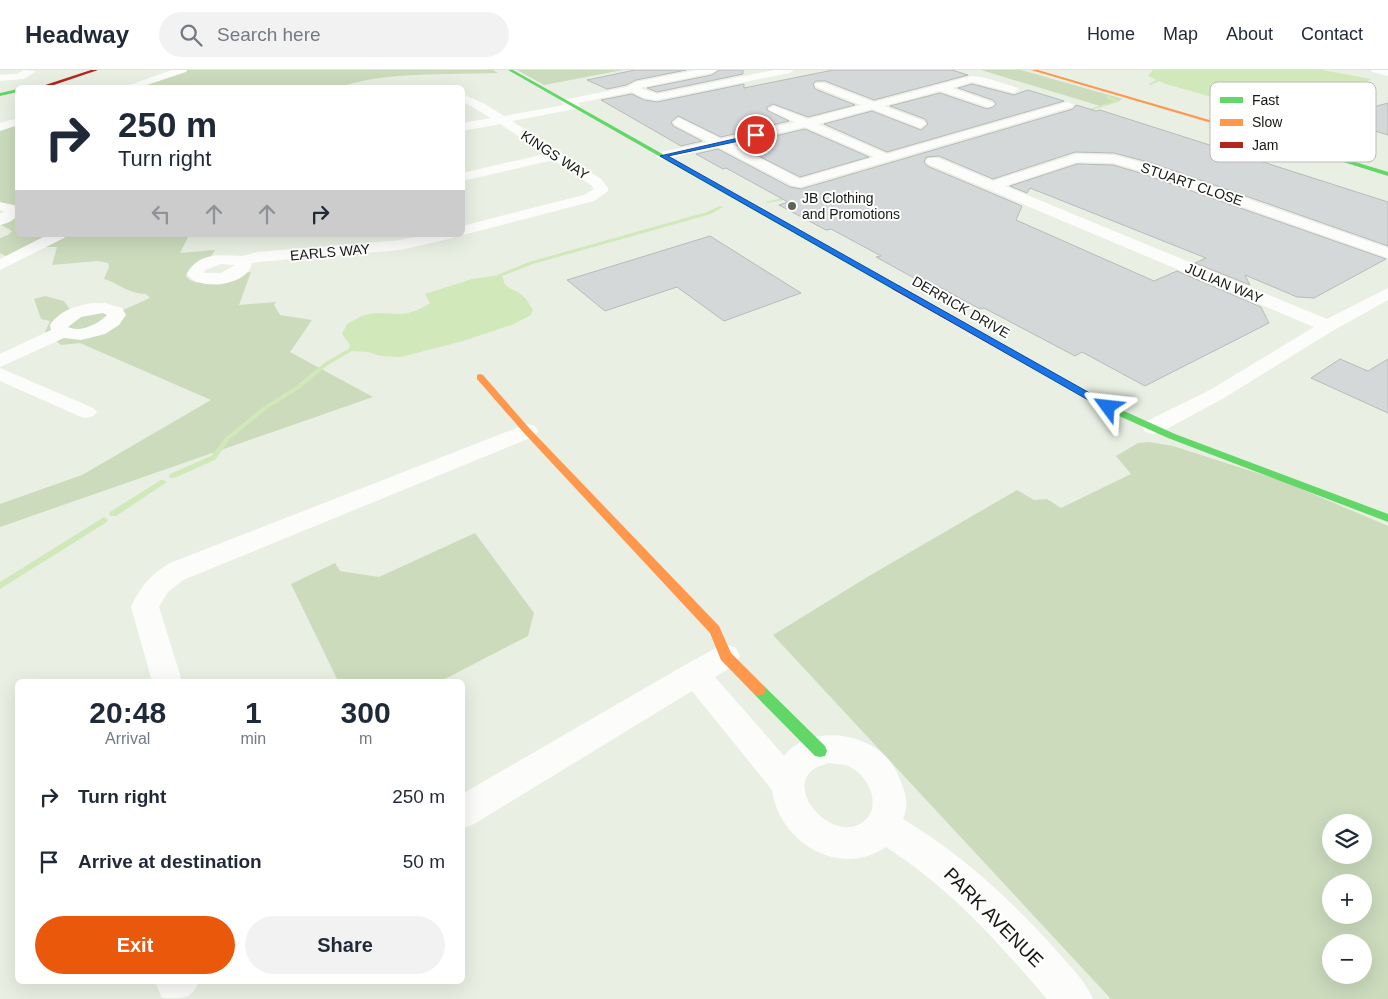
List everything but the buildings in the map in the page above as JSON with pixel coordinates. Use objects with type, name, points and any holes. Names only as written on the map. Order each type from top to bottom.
[{"type":"main road","points":[[33,85],[80,70]]},
{"type":"main road","points":[[48,85],[96,70]]},
{"type":"main road","name":"DERRICK DRIVE","points":[[510,70],[1108,407],[1188,442],[1337,496],[1388,518]]},
{"type":"main road","points":[[1033,70],[1210,120]]},
{"type":"main road","points":[[1064,70],[1210,111]]},
{"type":"main road","points":[[0,97],[15,91]]},
{"type":"main road","points":[[0,97],[15,94]]},
{"type":"main road","points":[[1349,162],[1388,174]]},
{"type":"main road","points":[[480,377],[527,431],[715,630],[726,656],[820,751]]},
{"type":"street","points":[[0,73],[13,70]]},
{"type":"street","points":[[0,78],[23,76],[31,72],[29,70]]},
{"type":"street","points":[[135,85],[182,70]]},
{"type":"street","points":[[633,89],[632,87],[636,85],[712,70]]},
{"type":"street","points":[[465,126],[633,89],[648,96],[657,97],[789,70]]},
{"type":"street","points":[[1376,70],[1388,73]]},
{"type":"street","points":[[667,158],[714,149],[722,144],[976,79],[1014,90]]},
{"type":"street","points":[[924,81],[988,104]]},
{"type":"street","points":[[820,85],[920,124]]},
{"type":"street","name":"KINGS WAY","points":[[465,98],[600,185],[601,191],[580,201],[465,230]]},
{"type":"street","points":[[679,122],[798,183],[1068,105]]},
{"type":"street","points":[[774,109],[886,158]]},
{"type":"street","points":[[0,127],[15,123]]},
{"type":"street","points":[[465,176],[556,155]]},
{"type":"street","name":"STUART CLOSE","points":[[992,186],[1076,158],[1114,160],[1146,168],[1388,253]]},
{"type":"street","name":"JULIAN WAY","points":[[933,161],[1328,326]]},
{"type":"street","points":[[0,206],[9,207],[14,210],[9,216],[0,220]]},
{"type":"street","points":[[0,265],[55,237]]},
{"type":"street","name":"EARLS WAY","points":[[241,261],[257,257],[400,245],[438,237]]},
{"type":"street","points":[[1153,427],[1217,394],[1328,326],[1388,293]]},
{"type":"street","points":[[0,361],[62,332]]},
{"type":"street","points":[[0,374],[86,412]]},
{"type":"street","points":[[166,679],[145,607],[149,596],[166,577],[179,570],[527,431]]},
{"type":"street","points":[[465,811],[726,656]]},
{"type":"street","points":[[695,674],[788,786]]},
{"type":"street","points":[[829,749],[845,750],[861,756],[875,766],[885,780],[890,796],[890,811],[883,826],[872,836],[858,843],[841,843],[823,839],[808,830],[797,817],[790,802],[788,786],[792,772],[801,761],[814,752],[829,749]]},
{"type":"street","name":"PARK AVENUE","points":[[883,826],[934,858],[963,882],[1001,919],[1073,999]]},
{"type":"shaded area","points":[[188,70],[493,70],[498,73],[395,76],[348,85],[141,85]]},
{"type":"shaded area","points":[[517,70],[623,70],[544,85]]},
{"type":"shaded area","points":[[981,70],[1021,70],[1123,99],[1100,106]]},
{"type":"shaded area","points":[[1153,70],[1322,70],[1371,79],[1366,82],[1210,82],[1210,97],[1166,84],[1148,76]]},
{"type":"shaded area","points":[[15,125],[15,207],[0,205],[0,129]]},
{"type":"shaded area","points":[[15,214],[15,237],[47,237],[9,258],[0,253],[0,238],[12,231],[1,225]]},
{"type":"shaded area","points":[[62,237],[188,237],[180,253],[215,250],[208,259],[191,267],[186,276],[192,281],[199,283],[217,281],[251,272],[239,305],[276,302],[274,305],[280,315],[312,320],[290,352],[373,397],[0,527],[0,504],[82,475],[211,400],[80,343],[61,345],[45,332],[50,321],[41,319],[34,299],[45,296],[64,301],[71,311],[105,305],[111,305],[123,310],[150,298],[146,294],[129,291],[104,279],[109,267],[108,263],[98,261],[52,265],[57,247],[45,247]]},
{"type":"shaded area","points":[[500,275],[503,277],[505,284],[524,297],[533,310],[531,315],[514,324],[463,341],[401,357],[380,356],[368,352],[352,351],[349,349],[350,345],[342,334],[347,324],[363,316],[374,313],[403,314],[411,312],[430,303],[425,294],[472,279]]},
{"type":"shaded area","points":[[1149,442],[1173,446],[1285,482],[1388,526],[1388,999],[1111,999],[773,635],[869,576],[1017,490],[1034,500],[1047,499],[1061,508],[1131,474],[1116,456],[1138,443]]},
{"type":"shaded area","points":[[475,533],[534,613],[528,636],[445,679],[337,679],[291,584],[335,563],[340,571],[379,577]]},
{"type":"waterway","points":[[1150,84],[1167,77]]},
{"type":"waterway","points":[[1084,112],[1119,101],[1108,98],[1108,95]]},
{"type":"waterway","points":[[916,161],[941,154]]},
{"type":"waterway","points":[[767,202],[792,197]]},
{"type":"waterway","points":[[500,275],[531,263],[709,213],[721,207]]},
{"type":"waterway","points":[[172,476],[213,458],[228,438],[265,408],[297,388],[326,364],[350,350]]},
{"type":"waterway","points":[[113,514],[163,482]]},
{"type":"waterway","points":[[0,586],[104,520]]},
{"type":"traffic: fast","points":[[510,70],[895,287]]},
{"type":"traffic: fast","points":[[0,95],[15,91]]},
{"type":"traffic: fast","points":[[1349,162],[1388,174]]},
{"type":"traffic: fast","points":[[1055,377],[1120,413],[1154,429],[1388,518]]},
{"type":"traffic: fast","points":[[759,690],[820,751]]},
{"type":"traffic: slow","points":[[1033,70],[1210,121]]},
{"type":"traffic: slow","points":[[480,377],[527,431],[715,630],[726,656],[759,690]]},
{"type":"traffic: jam","points":[[48,85],[96,70]]},
{"type":"traffic: jam","points":[[895,287],[1055,377]]},
{"type":"place","name":"JB Clothing and Promotions","points":[[792,206]]},
{"type":"route","points":[[756,135],[722,144],[704,145],[662,156],[772,216],[1108,407]]}]
